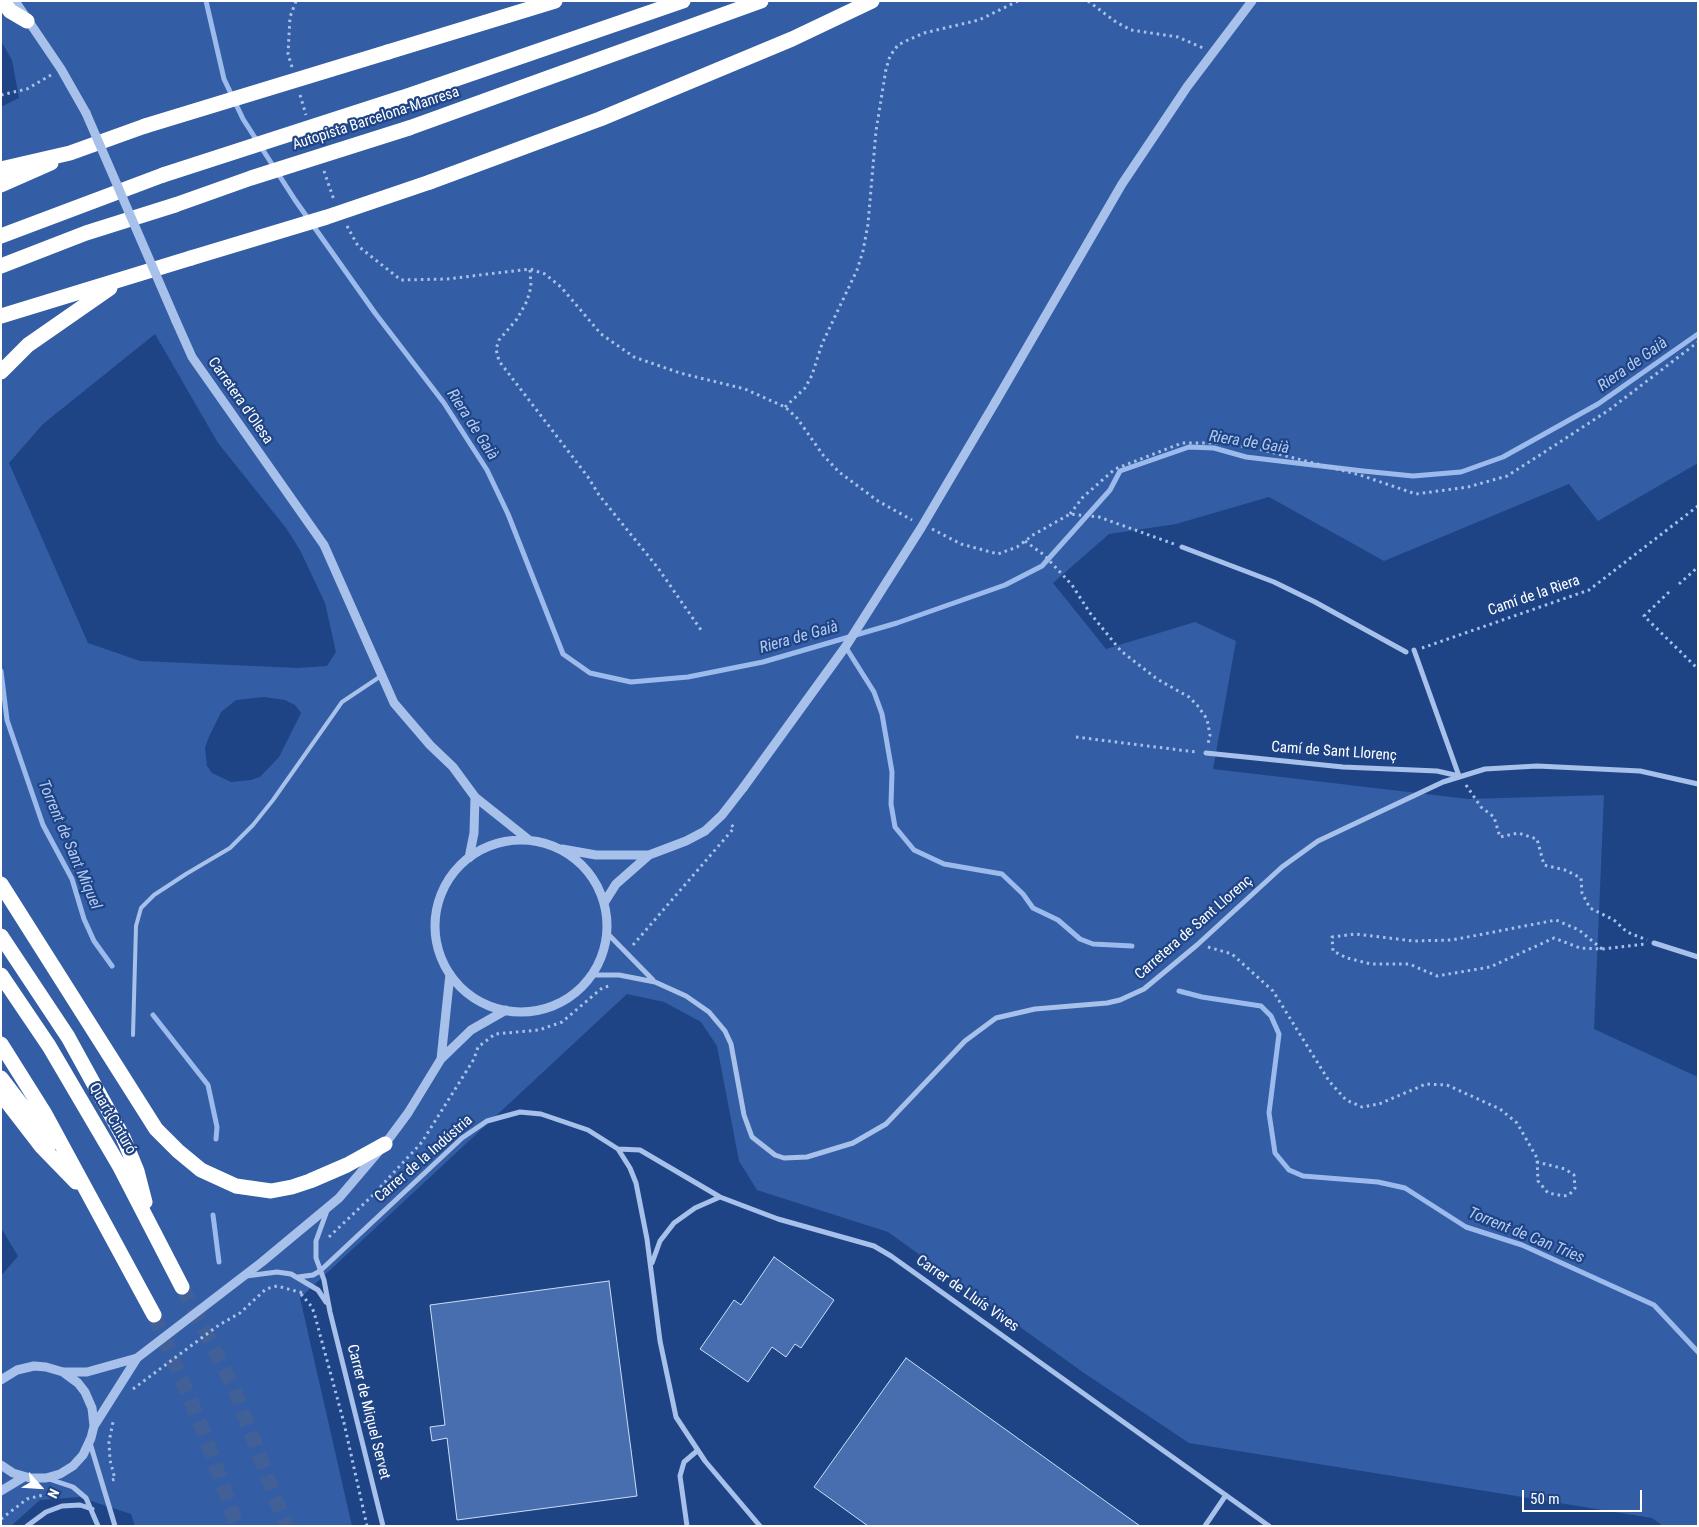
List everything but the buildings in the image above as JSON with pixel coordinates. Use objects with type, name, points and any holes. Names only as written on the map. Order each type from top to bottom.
[{"type":"highway","points":[[2,1],[10,11],[27,21]]},
{"type":"highway","points":[[1,185],[70,153],[145,126],[555,1]]},
{"type":"highway","name":"Autopista Barcelona-Manresa","points":[[1,236],[163,175],[401,98],[683,1]]},
{"type":"highway","name":"Autopista Barcelona-Manresa","points":[[1,266],[86,233],[410,128],[761,1]]},
{"type":"highway","points":[[1,316],[327,217],[430,182],[600,118],[792,39],[872,1]]},
{"type":"highway","points":[[1,169],[70,153]]},
{"type":"highway","points":[[1,372],[28,345],[122,280]]},
{"type":"highway","points":[[1,381],[28,345]]},
{"type":"highway","points":[[1,884],[156,1129],[201,1170],[236,1186],[271,1191],[292,1187],[347,1166],[385,1144]]},
{"type":"highway","points":[[1,936],[68,1037],[123,1137],[137,1171],[154,1233]]},
{"type":"highway","name":"Quart Cinturó","points":[[1,975],[54,1054],[120,1168],[182,1287]]},
{"type":"highway","points":[[1,1044],[45,1114],[154,1315]]},
{"type":"highway","points":[[1,1078],[30,1116],[67,1156]]},
{"type":"highway","points":[[1,1094],[41,1146],[91,1198]]},
{"type":"street","name":"Carretera d'Olesa","points":[[14,1],[61,69],[86,112],[192,357],[324,545],[343,583],[394,703],[408,721],[453,767],[475,797],[528,840]]},
{"type":"street","points":[[604,903],[616,884],[649,855],[696,837],[722,815],[846,646],[921,528],[1122,184],[1187,86],[1252,1]]},
{"type":"street","points":[[1182,547],[1267,578],[1406,652]]},
{"type":"street","points":[[1414,650],[1460,776]]},
{"type":"street","name":"Camí de Sant Llorenç","points":[[1206,753],[1343,767],[1437,771],[1460,776]]},
{"type":"street","name":"Carretera de Sant Llorenç","points":[[590,976],[619,975],[656,982],[699,1004],[717,1020],[731,1044],[744,1115],[752,1137],[775,1154],[794,1158],[820,1155],[853,1143],[876,1130],[898,1112],[965,1041],[996,1018],[1035,1009],[1107,1003],[1132,996],[1156,981],[1250,895],[1318,841],[1410,796],[1460,776],[1485,769],[1537,766],[1640,771],[1698,784]]},
{"type":"street","points":[[469,858],[474,833],[475,797]]},
{"type":"street","points":[[557,848],[586,870],[604,903],[606,932],[602,954],[590,976],[572,994],[554,1005],[534,1011],[506,1010],[474,998],[450,974],[437,943],[437,909],[450,878],[469,858],[501,843],[528,840],[557,848],[596,855],[649,855]]},
{"type":"street","name":"Carretera de Sant Llorenç","points":[[606,932],[656,982]]},
{"type":"street","points":[[1654,943],[1698,957]]},
{"type":"street","points":[[441,1059],[450,974]]},
{"type":"street","points":[[46,1478],[60,1474],[73,1466],[83,1455],[90,1442],[94,1426],[137,1358],[330,1206],[362,1173],[385,1144],[408,1113],[441,1059],[471,1030],[506,1010]]},
{"type":"street","name":"Carrer de la Indústria","points":[[320,1271],[462,1138],[487,1121],[520,1112],[541,1114],[588,1130],[618,1149]]},
{"type":"street","points":[[618,1149],[630,1168],[638,1190],[651,1265],[660,1341],[676,1417],[697,1451],[760,1526]]},
{"type":"street","name":"Carrer de Lluís Vives","points":[[618,1149],[640,1150],[720,1197],[778,1219],[874,1246],[891,1256],[1269,1526]]},
{"type":"street","points":[[651,1265],[660,1240],[674,1223],[695,1208],[720,1197]]},
{"type":"street","name":"Carrer de Miquel Servet","points":[[330,1206],[316,1241],[316,1258],[326,1288],[328,1305],[383,1526]]},
{"type":"street","name":"Carrer de Miquel Servet","points":[[298,1277],[313,1275],[320,1271]]},
{"type":"street","name":"Carrer de Miquel Servet","points":[[242,1277],[282,1272],[298,1277],[312,1285],[328,1305]]},
{"type":"street","points":[[1,1380],[17,1370],[34,1366],[63,1372],[87,1372],[137,1358]]},
{"type":"street","points":[[63,1372],[78,1383],[85,1392],[92,1408],[94,1426]]},
{"type":"street","points":[[90,1442],[115,1526]]},
{"type":"street","points":[[687,1526],[680,1476],[684,1462],[697,1451]]},
{"type":"street","points":[[1,1465],[24,1477],[46,1478],[73,1487],[86,1498],[98,1526]]},
{"type":"street","points":[[1,1491],[24,1477]]},
{"type":"street","points":[[1205,1526],[1226,1495]]},
{"type":"street","points":[[27,1526],[46,1512],[62,1506],[80,1505],[92,1509]]},
{"type":"lane","points":[[133,1035],[136,926],[141,908],[154,895],[230,848],[268,806],[342,702],[381,676]]},
{"type":"path","points":[[785,407],[805,388],[812,375],[822,344],[859,264],[868,224],[876,130],[886,69],[890,56],[898,45],[924,33],[978,20],[1018,1]]},
{"type":"path","points":[[1088,1],[1116,22],[1131,30],[1178,37],[1212,54]]},
{"type":"path","points":[[1,95],[27,89],[61,69]]},
{"type":"path","points":[[530,269],[531,286],[527,301],[517,319],[499,340],[496,349],[499,360],[582,469],[599,495],[658,568],[701,630]]},
{"type":"path","points":[[546,274],[561,287],[601,334],[634,357],[680,373],[745,388],[785,407],[797,418],[823,455],[839,472],[878,501],[919,523]]},
{"type":"path","points":[[927,527],[962,544],[998,554],[1017,547],[1070,514],[1083,497],[1115,469],[1182,443],[1220,442],[1255,448],[1360,475],[1416,494],[1468,487],[1506,476],[1543,453],[1609,410],[1698,342]]},
{"type":"path","name":"Camí de la Riera","points":[[1414,650],[1589,590],[1698,506]]},
{"type":"path","points":[[1070,514],[1099,517],[1182,547]]},
{"type":"path","points":[[1025,541],[1044,555],[1072,584],[1090,613],[1121,651],[1156,679],[1188,696],[1197,705],[1207,719],[1210,735],[1206,753],[1076,737]]},
{"type":"path","points":[[1679,584],[1698,567]]},
{"type":"path","points":[[1669,592],[1644,616],[1698,669]]},
{"type":"path","points":[[1460,776],[1481,807],[1494,817],[1500,837],[1518,832],[1537,839],[1544,865],[1565,870],[1580,878],[1582,893],[1590,908],[1614,920],[1627,932],[1654,943]]},
{"type":"path","points":[[629,956],[633,945],[734,828],[722,815]]},
{"type":"path","points":[[1602,949],[1579,930],[1556,920],[1452,940],[1414,941],[1355,934],[1332,937],[1333,951],[1347,958],[1371,964],[1410,964],[1437,976],[1490,967],[1554,938],[1580,948],[1602,949],[1654,943]]},
{"type":"path","points":[[1197,945],[1232,954],[1273,991],[1329,1080],[1346,1100],[1362,1107],[1379,1104],[1426,1084],[1447,1086],[1500,1109],[1517,1123],[1537,1162],[1538,1181],[1548,1193],[1564,1196],[1569,1195],[1575,1188],[1574,1175],[1564,1169],[1537,1162]]},
{"type":"path","points":[[334,1258],[326,1248],[328,1239],[417,1148],[474,1059],[478,1047],[495,1034],[538,1030],[562,1022],[602,988],[613,986],[619,975]]},
{"type":"path","points":[[301,1294],[312,1285]]},
{"type":"path","points":[[129,1394],[134,1388],[219,1325],[240,1313],[266,1289],[277,1286],[301,1294],[312,1307],[315,1316],[344,1423],[367,1526]]},
{"type":"path","points":[[104,1485],[114,1479],[109,1442],[114,1418]]},
{"type":"path","points":[[1,1519],[27,1499],[42,1495],[80,1492]]},
{"type":"shaded area","points":[[1,1],[1698,1],[1698,463],[1598,521],[1569,484],[1384,561],[1269,497],[1176,524],[1109,534],[1053,583],[1106,649],[1195,622],[1236,641],[1213,769],[1468,799],[1604,795],[1594,1029],[1698,1077],[1698,1526],[1663,1526],[1652,1518],[1189,1443],[1084,1373],[888,1232],[757,1190],[739,1161],[717,1046],[701,1022],[664,1002],[627,994],[300,1298],[352,1526],[135,1526],[131,1514],[79,1497],[40,1500],[11,1526],[1,1526],[1,1276],[18,1256],[1,1228],[1,107],[19,98],[12,60],[1,41]],"holes":[[[155,334],[218,443],[286,528],[300,550],[325,603],[336,652],[327,666],[298,668],[140,661],[88,643],[9,463],[43,424]],[[264,697],[285,700],[295,705],[301,713],[279,757],[260,777],[251,780],[231,782],[212,773],[207,766],[205,748],[221,712],[236,700]]]},
{"type":"waterway","name":"Riera de Gaià","points":[[206,1],[224,79],[243,119],[295,200],[375,313],[444,403],[487,470],[508,514],[563,654],[590,673],[631,682],[688,677],[763,662],[897,623],[1005,585],[1042,566],[1110,490],[1120,471],[1189,447],[1214,448],[1246,457],[1413,476],[1461,472],[1503,457],[1598,404],[1698,334]]},
{"type":"waterway","name":"Torrent de Can Tries","points":[[845,646],[874,692],[882,714],[892,772],[891,804],[895,827],[914,850],[944,864],[1002,874],[1023,894],[1033,908],[1058,920],[1080,939],[1093,944],[1132,946]]},
{"type":"waterway","name":"Torrent de Sant Miquel","points":[[1,671],[7,720],[43,825],[72,879],[84,919],[94,941],[112,966]]},
{"type":"waterway","name":"Torrent de Can Tries","points":[[1179,991],[1202,997],[1261,1006],[1271,1016],[1279,1034],[1269,1113],[1275,1153],[1289,1170],[1303,1176],[1378,1182],[1405,1188],[1466,1227],[1522,1245],[1654,1305],[1698,1352]]},
{"type":"waterway","name":"Torrent de Sant Miquel","points":[[153,1015],[208,1085],[217,1127],[216,1139]]},
{"type":"waterway","name":"Torrent de Sant Miquel","points":[[213,1215],[219,1262]]},
{"type":"tunnel","points":[[182,1287],[233,1386],[286,1526]]},
{"type":"tunnel","points":[[154,1315],[203,1430],[237,1526]]}]
